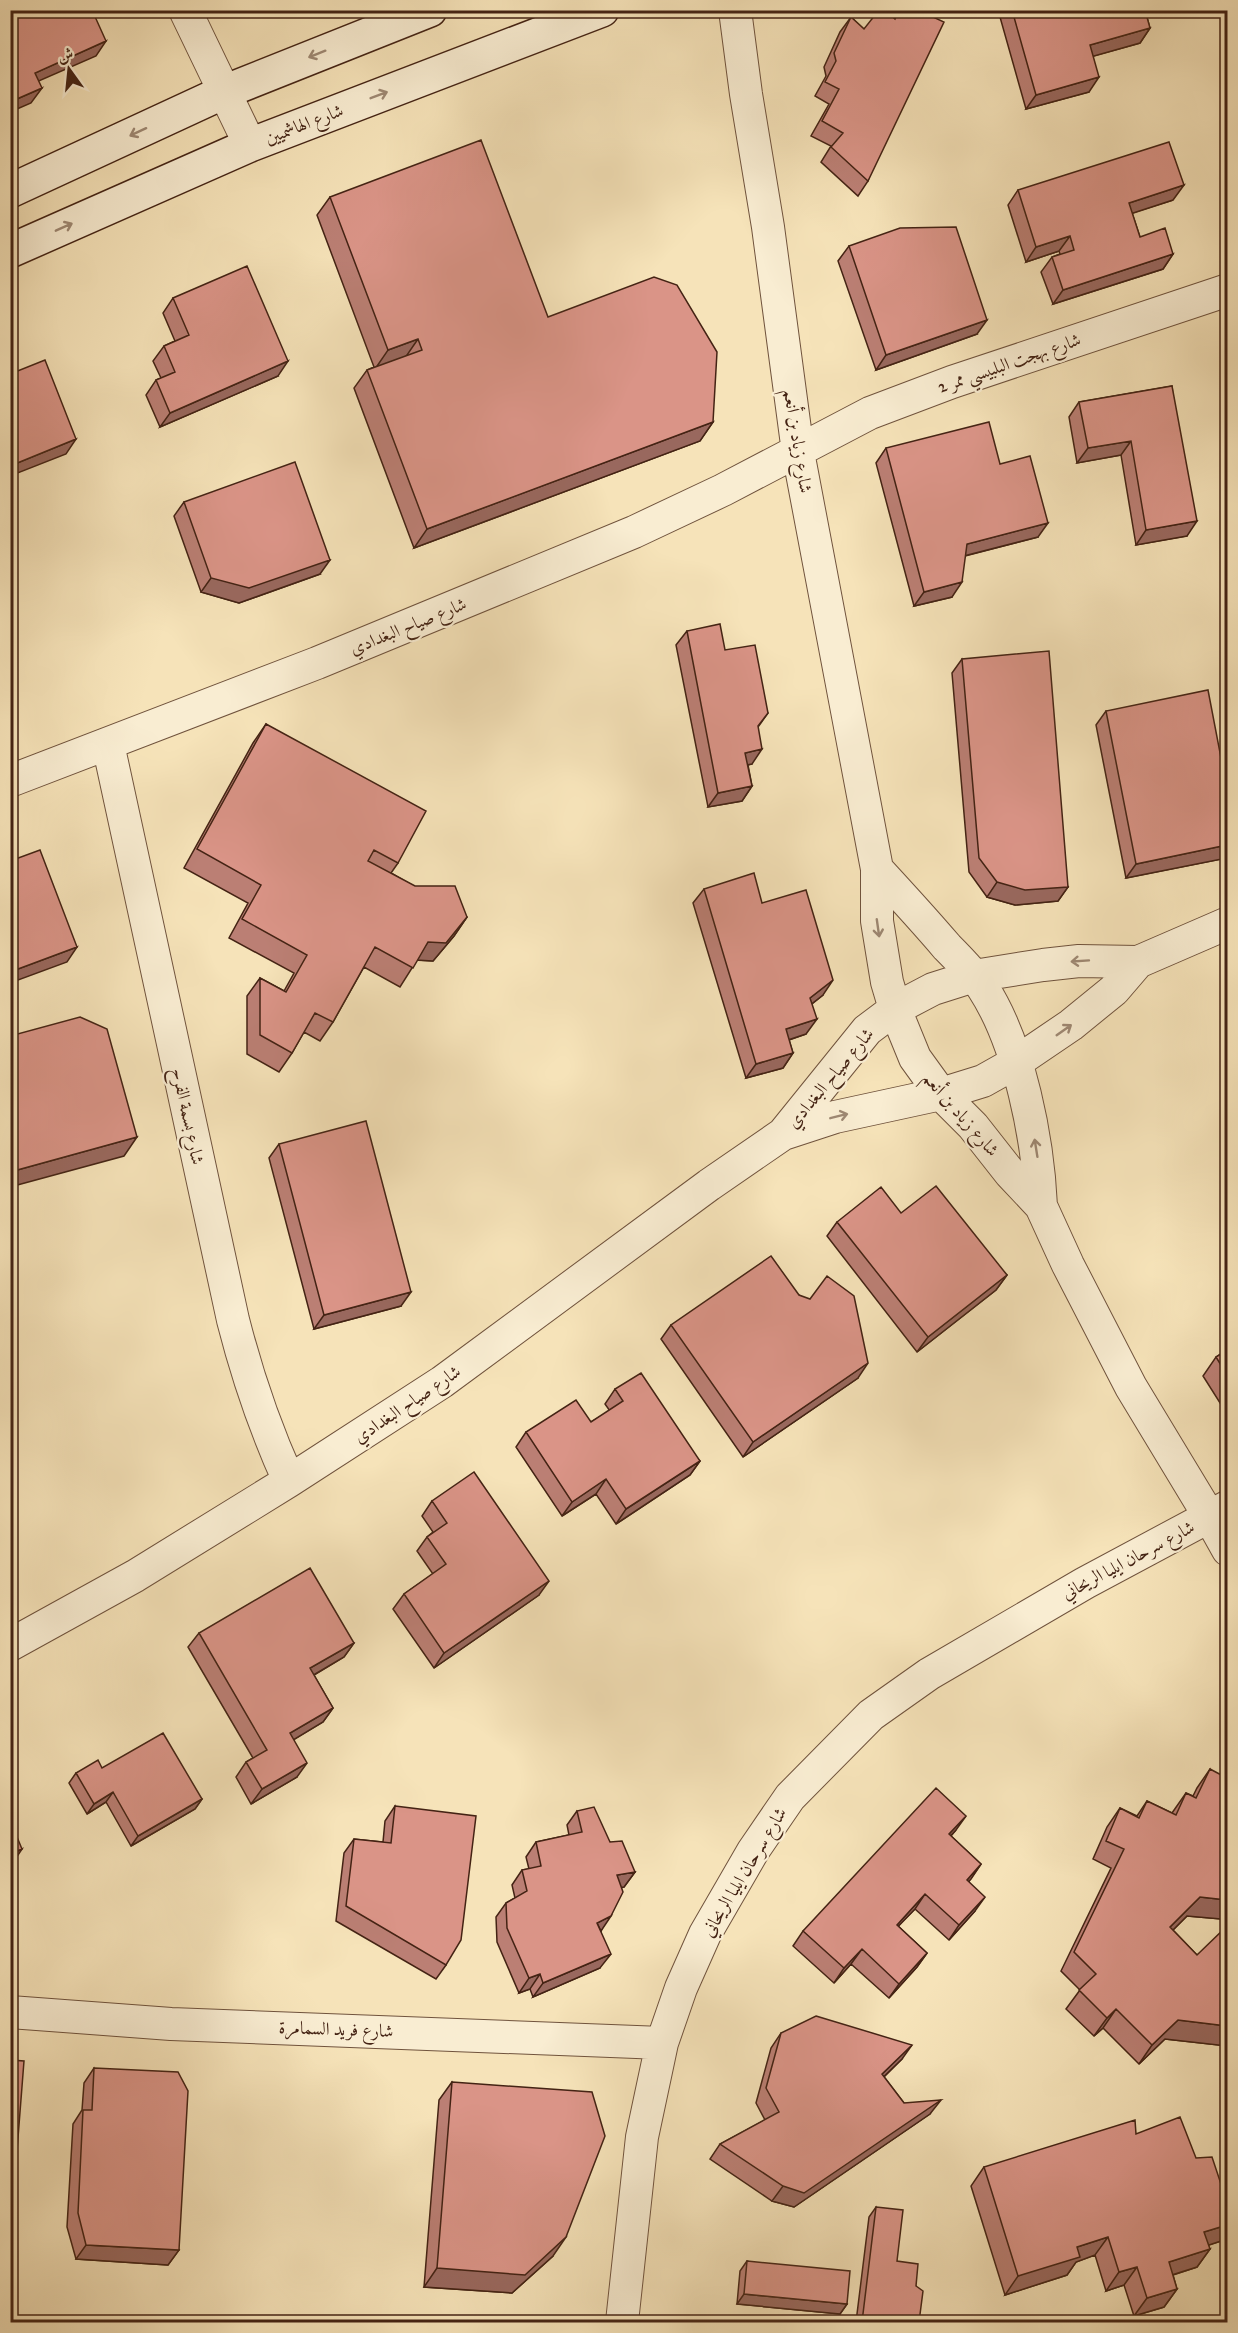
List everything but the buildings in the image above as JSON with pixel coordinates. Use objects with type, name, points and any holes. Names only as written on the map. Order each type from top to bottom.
[{"type":"main road","points":[[10,191],[224,92],[430,10]]},
{"type":"main road","name":"شارع الهاشميين","points":[[10,251],[250,145],[602,10]]},
{"type":"street","points":[[185,10],[250,145]]},
{"type":"street","name":"شارع زياد بن أنعم","points":[[735,10],[768,227],[798,452],[877,869],[877,921],[887,982],[895,1009],[915,1058],[941,1094],[973,1126],[1010,1173],[1041,1206],[1068,1265],[1131,1387],[1218,1512],[1227,1550]]},
{"type":"street","name":"شارع بهجت البلبيسي ممر 2","points":[[798,452],[848,423],[911,397],[1227,290]]},
{"type":"street","name":"شارع صياح البغدادي","points":[[10,781],[318,663],[507,586],[634,531],[798,452]]},
{"type":"street","name":"شارع بسمة الفرح","points":[[108,744],[233,1320],[250,1385],[267,1433],[289,1482]]},
{"type":"street","name":"شارع زياد بن أنعم","points":[[877,869],[974,975],[997,1015],[1015,1063],[1035,1141],[1040,1172],[1041,1206]]},
{"type":"street","points":[[1138,962],[1227,923]]},
{"type":"street","name":"شارع صياح البغدادي","points":[[783,1134],[867,1030],[895,1009],[933,989],[974,975],[1079,961],[1138,962]]},
{"type":"street","name":"شارع صياح البغدادي","points":[[10,1645],[135,1576],[289,1482],[442,1382],[709,1185],[783,1134],[835,1117],[941,1094],[983,1081],[1015,1063],[1099,1003],[1114,990],[1138,962]]},
{"type":"street","name":"شارع سرحان ايليا الريحاني","points":[[622,2322],[642,2137],[662,2043],[681,1988],[705,1934],[753,1851],[790,1797],[871,1715],[929,1674],[1006,1627],[1218,1512]]},
{"type":"street","name":"شارع فريد السمامرة","points":[[10,2012],[171,2024],[662,2043]]}]
